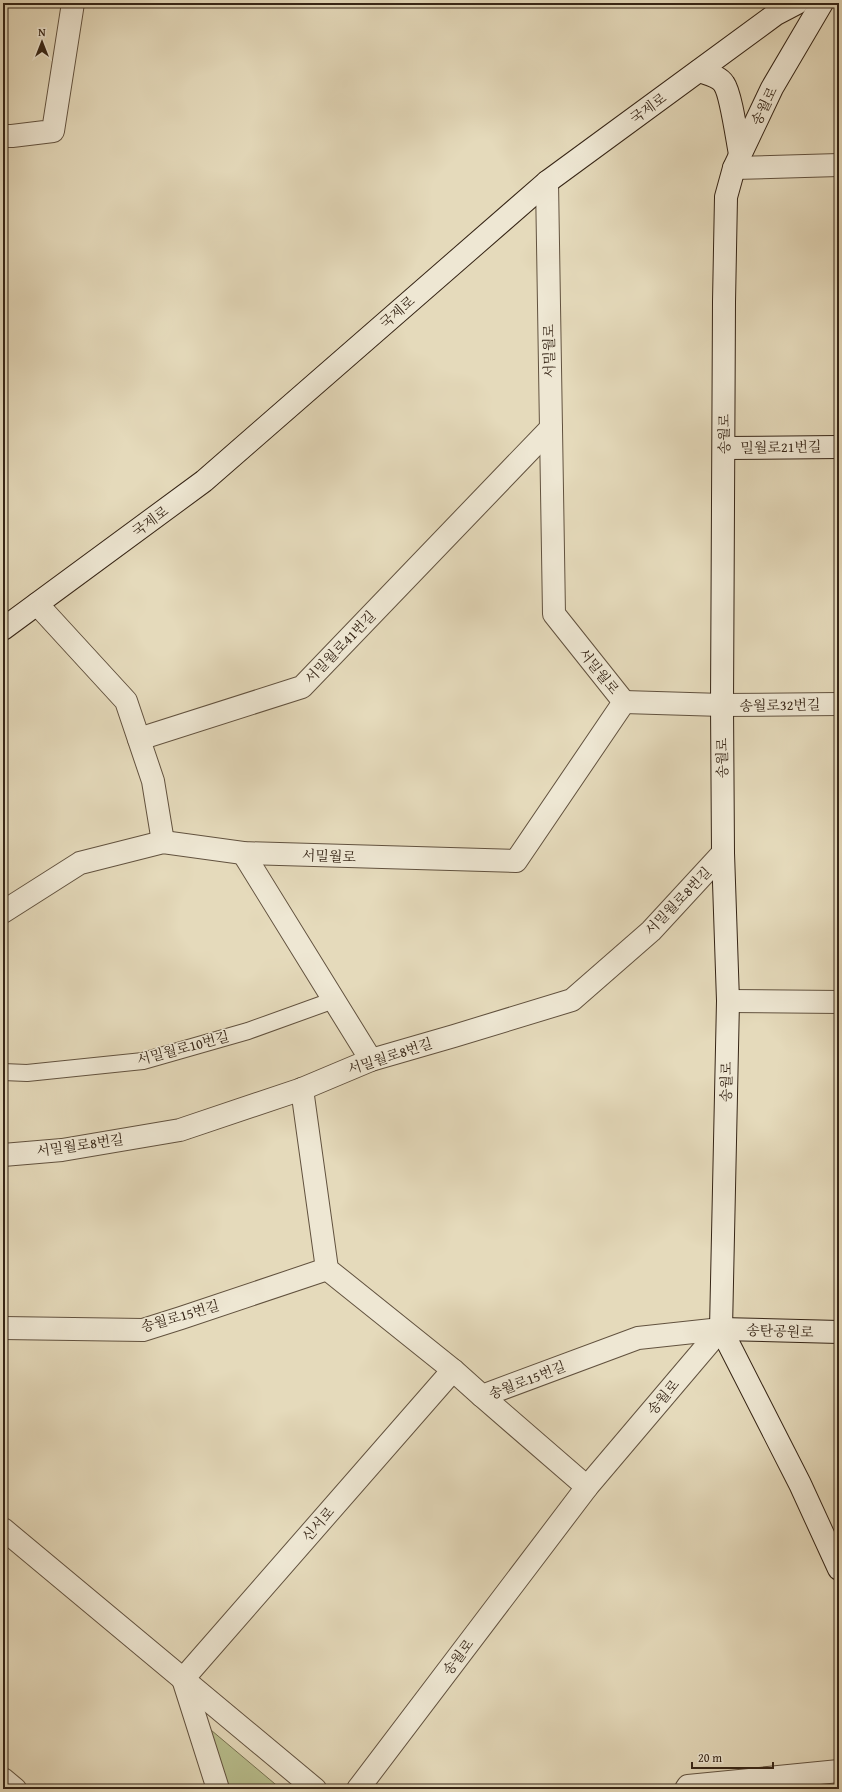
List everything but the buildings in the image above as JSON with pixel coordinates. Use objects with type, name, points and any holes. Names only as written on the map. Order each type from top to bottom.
[{"type":"street","points":[[3,136],[53,131],[73,3]]},
{"type":"street","name":"국제로","points":[[3,629],[204,481],[547,182],[776,14],[797,3]]},
{"type":"street","name":"송월로","points":[[358,1789],[587,1487],[721,1329],[728,1001],[723,853],[722,705],[726,197],[737,161],[772,88],[822,3]]},
{"type":"street","points":[[699,71],[713,75],[724,83],[728,95],[737,161],[839,165]]},
{"type":"street","name":"서밀월로","points":[[3,912],[80,863],[163,842],[244,853],[516,862],[624,702],[554,614],[547,182]]},
{"type":"street","name":"서밀월로41번길","points":[[139,740],[302,687],[551,428]]},
{"type":"street","name":"밀월로21번길","points":[[724,448],[839,447]]},
{"type":"street","points":[[37,604],[126,701],[153,781],[163,842]]},
{"type":"street","name":"송월로32번길","points":[[624,702],[722,705],[839,704]]},
{"type":"street","points":[[244,853],[371,1060]]},
{"type":"street","name":"서밀월로8번길","points":[[3,1154],[62,1150],[180,1130],[302,1089],[371,1060],[572,1000],[651,931],[723,853]]},
{"type":"street","points":[[728,1001],[839,1002]]},
{"type":"street","points":[[302,1089],[326,1269]]},
{"type":"street","name":"송월로15번길","points":[[3,1328],[143,1330],[326,1269],[453,1370],[482,1396],[638,1338],[721,1329]]},
{"type":"street","points":[[721,1329],[800,1484],[839,1569]]},
{"type":"street","name":"송탄공원로","points":[[721,1329],[839,1332]]},
{"type":"street","name":"신서로","points":[[183,1678],[453,1370]]},
{"type":"street","points":[[482,1396],[587,1487]]},
{"type":"street","points":[[3,1529],[315,1789]]},
{"type":"street","points":[[183,1678],[218,1789]]},
{"type":"street","points":[[686,1789],[688,1786],[839,1771]]},
{"type":"street","points":[[3,1779],[15,1789]]},
{"type":"lane","name":"서밀월로10번길","points":[[3,1072],[27,1073],[142,1062],[248,1030],[334,1000]]},
{"type":"green space","points":[[205,1725],[281,1789],[226,1789]]}]
